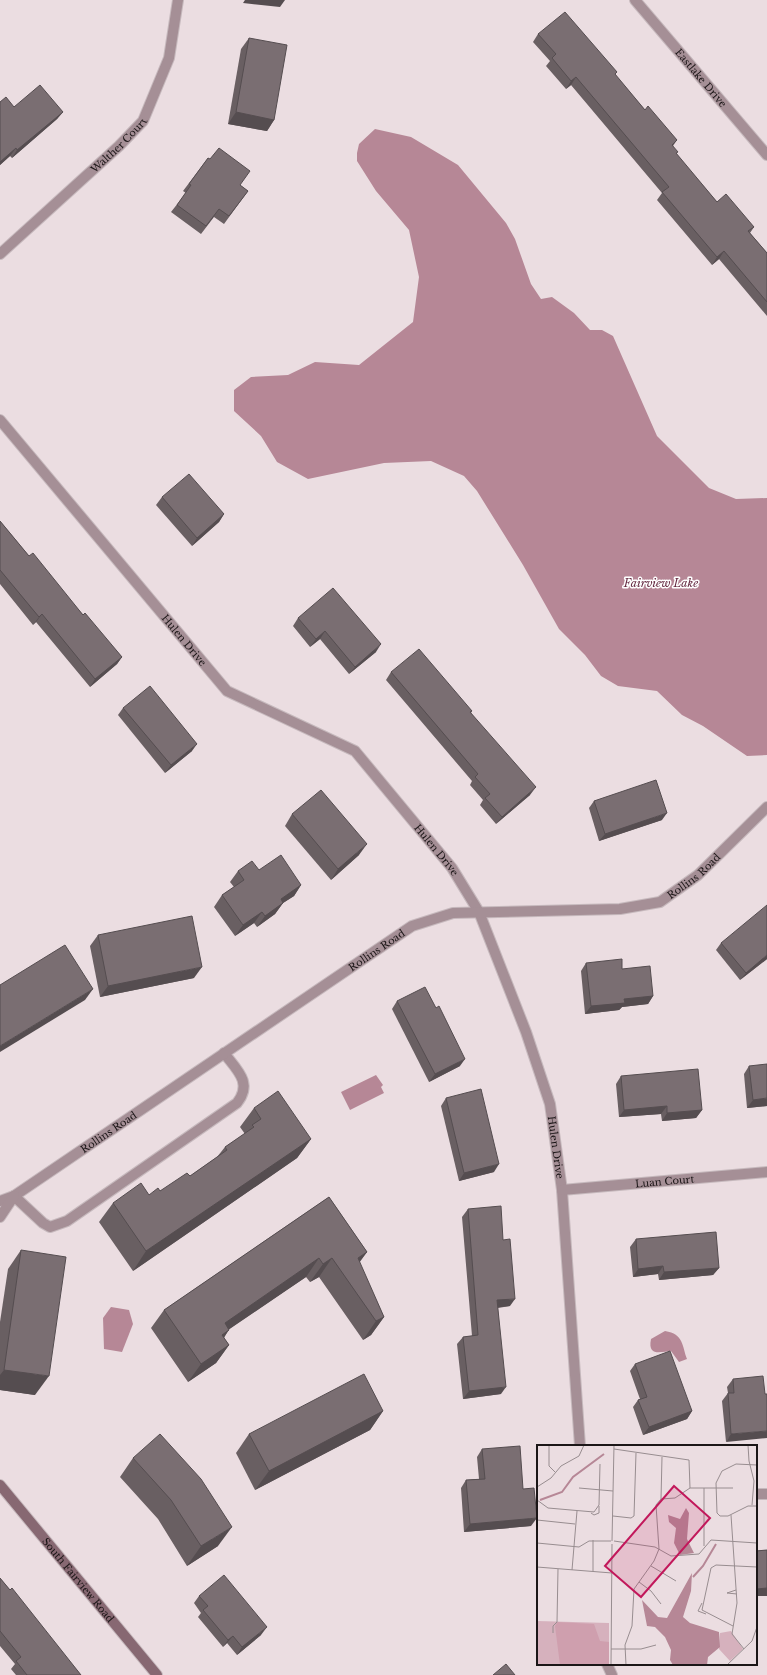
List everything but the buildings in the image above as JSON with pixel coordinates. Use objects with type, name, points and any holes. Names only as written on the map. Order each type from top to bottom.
[{"type":"street","name":"Walther Court","points":[[0,254],[119,146],[143,120],[170,58],[178,0]]},
{"type":"street","name":"Eastlake Drive","points":[[635,0],[767,155]]},
{"type":"street","name":"Hulen Drive","points":[[0,420],[227,691],[354,751],[452,868],[479,912],[526,1032],[550,1104],[562,1190],[580,1445]]},
{"type":"street","name":"Rollins Road","points":[[0,1201],[14,1196],[412,926],[453,913],[620,908],[660,902],[698,875],[767,806]]},
{"type":"street","points":[[14,1196],[43,1223],[50,1227],[73,1217],[238,1103],[243,1096],[244,1083],[224,1053]]},
{"type":"street","name":"Luan Court","points":[[562,1190],[767,1172]]},
{"type":"street","name":"Rollins Road","points":[[0,1217],[14,1196]]},
{"type":"street","name":"South Fairview Road","points":[[0,1485],[157,1675]]},
{"type":"street","points":[[607,1665],[612,1675]]},
{"type":"water","name":"Fairview Lake","points":[[375,129],[411,137],[458,165],[506,223],[515,239],[531,284],[541,299],[552,297],[574,313],[590,330],[602,330],[613,336],[657,436],[709,488],[736,499],[767,498],[767,755],[747,756],[703,726],[682,715],[657,691],[618,686],[601,676],[585,655],[559,629],[523,565],[477,491],[464,476],[431,461],[384,463],[308,479],[277,462],[261,436],[234,411],[234,390],[251,377],[288,375],[315,362],[359,365],[413,322],[419,277],[409,230],[376,191],[357,161],[359,144]]},
{"type":"water","points":[[376,1075],[383,1085],[381,1087],[384,1093],[350,1110],[341,1092]]},
{"type":"water","points":[[111,1307],[129,1310],[133,1324],[122,1352],[104,1349],[103,1318]]},
{"type":"water","points":[[665,1331],[676,1335],[679,1338],[683,1345],[687,1359],[679,1362],[671,1351],[656,1352],[651,1349],[651,1339]]}]
